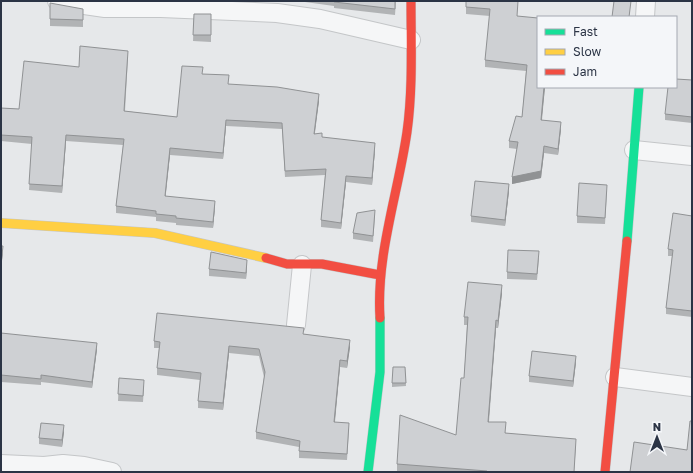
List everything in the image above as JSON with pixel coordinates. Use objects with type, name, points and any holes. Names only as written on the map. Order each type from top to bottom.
[{"type":"street","points":[[58,1],[105,8],[184,5],[289,15],[320,19],[411,40]]},
{"type":"street","points":[[368,472],[377,412],[381,358],[378,296],[380,274],[407,131],[410,95],[411,1]]},
{"type":"street","points":[[645,16],[646,1]]},
{"type":"street","points":[[605,472],[615,377],[639,88]]},
{"type":"street","points":[[634,150],[692,156]]},
{"type":"street","points":[[1,222],[155,232],[260,256],[287,264],[302,266],[322,264],[380,274]]},
{"type":"street","points":[[296,325],[302,266]]},
{"type":"street","points":[[615,377],[692,387]]},
{"type":"street","points":[[1,464],[44,466],[63,464],[84,466],[112,472]]},
{"type":"building","points":[[395,1],[395,9],[334,2]]},
{"type":"building","points":[[466,1],[518,1],[517,16],[537,18],[537,88],[544,88],[541,120],[561,122],[558,149],[544,146],[541,171],[512,177],[518,142],[509,141],[516,116],[522,117],[527,65],[485,60],[490,9],[466,7]]},
{"type":"building","points":[[614,1],[631,1],[629,16],[612,16]]},
{"type":"building","points":[[50,3],[83,9],[83,20],[50,19]]},
{"type":"building","points":[[194,14],[211,14],[211,35],[193,35]]},
{"type":"building","points":[[80,46],[128,51],[124,111],[177,117],[182,66],[203,67],[202,74],[229,75],[228,84],[277,87],[319,94],[314,134],[322,133],[322,137],[375,143],[372,178],[346,176],[341,223],[321,220],[326,169],[285,171],[282,123],[226,120],[223,153],[170,148],[165,196],[215,201],[213,222],[176,218],[176,216],[156,214],[156,211],[116,206],[124,139],[66,135],[62,186],[29,184],[32,137],[1,135],[1,108],[19,109],[24,61],[79,67]]},
{"type":"building","points":[[677,79],[692,80],[692,117],[665,114],[668,88],[677,88]]},
{"type":"building","points":[[475,181],[509,184],[505,220],[471,216]]},
{"type":"building","points":[[579,183],[607,185],[605,218],[577,216]]},
{"type":"building","points":[[375,210],[373,236],[353,233],[357,213]]},
{"type":"building","points":[[673,213],[692,216],[692,311],[666,308],[673,250],[668,249]]},
{"type":"building","points":[[1,246],[3,246],[1,264]]},
{"type":"building","points":[[508,250],[539,251],[537,274],[507,272]]},
{"type":"building","points":[[211,252],[247,260],[246,273],[209,269]]},
{"type":"building","points":[[468,282],[502,285],[498,321],[496,320],[488,422],[506,422],[505,433],[576,439],[574,472],[487,472],[397,464],[400,415],[456,435],[461,378],[464,378],[468,317],[464,317]]},
{"type":"building","points":[[157,313],[304,328],[303,334],[350,340],[347,361],[340,360],[334,422],[349,423],[347,454],[299,451],[300,441],[256,432],[265,372],[259,349],[229,346],[223,403],[198,401],[201,373],[157,368],[160,342],[154,341]]},
{"type":"building","points":[[1,333],[97,343],[92,382],[41,375],[41,379],[1,375]]},
{"type":"building","points":[[532,351],[576,356],[573,381],[529,376]]},
{"type":"building","points":[[393,367],[405,367],[406,383],[392,383]]},
{"type":"building","points":[[119,378],[144,380],[143,396],[118,394]]},
{"type":"building","points":[[690,421],[692,421],[692,472],[630,472],[634,442],[687,450]]},
{"type":"building","points":[[41,423],[64,425],[62,440],[39,438]]},
{"type":"traffic: fast","points":[[627,241],[639,88]]},
{"type":"traffic: fast","points":[[368,472],[380,372],[380,318]]},
{"type":"traffic: slow","points":[[1,223],[155,233],[266,258]]},
{"type":"traffic: jam","points":[[380,318],[381,271],[384,248],[403,155],[409,116],[411,1]]},
{"type":"traffic: jam","points":[[605,472],[627,241]]},
{"type":"traffic: jam","points":[[266,258],[287,264],[322,264],[380,275]]}]
